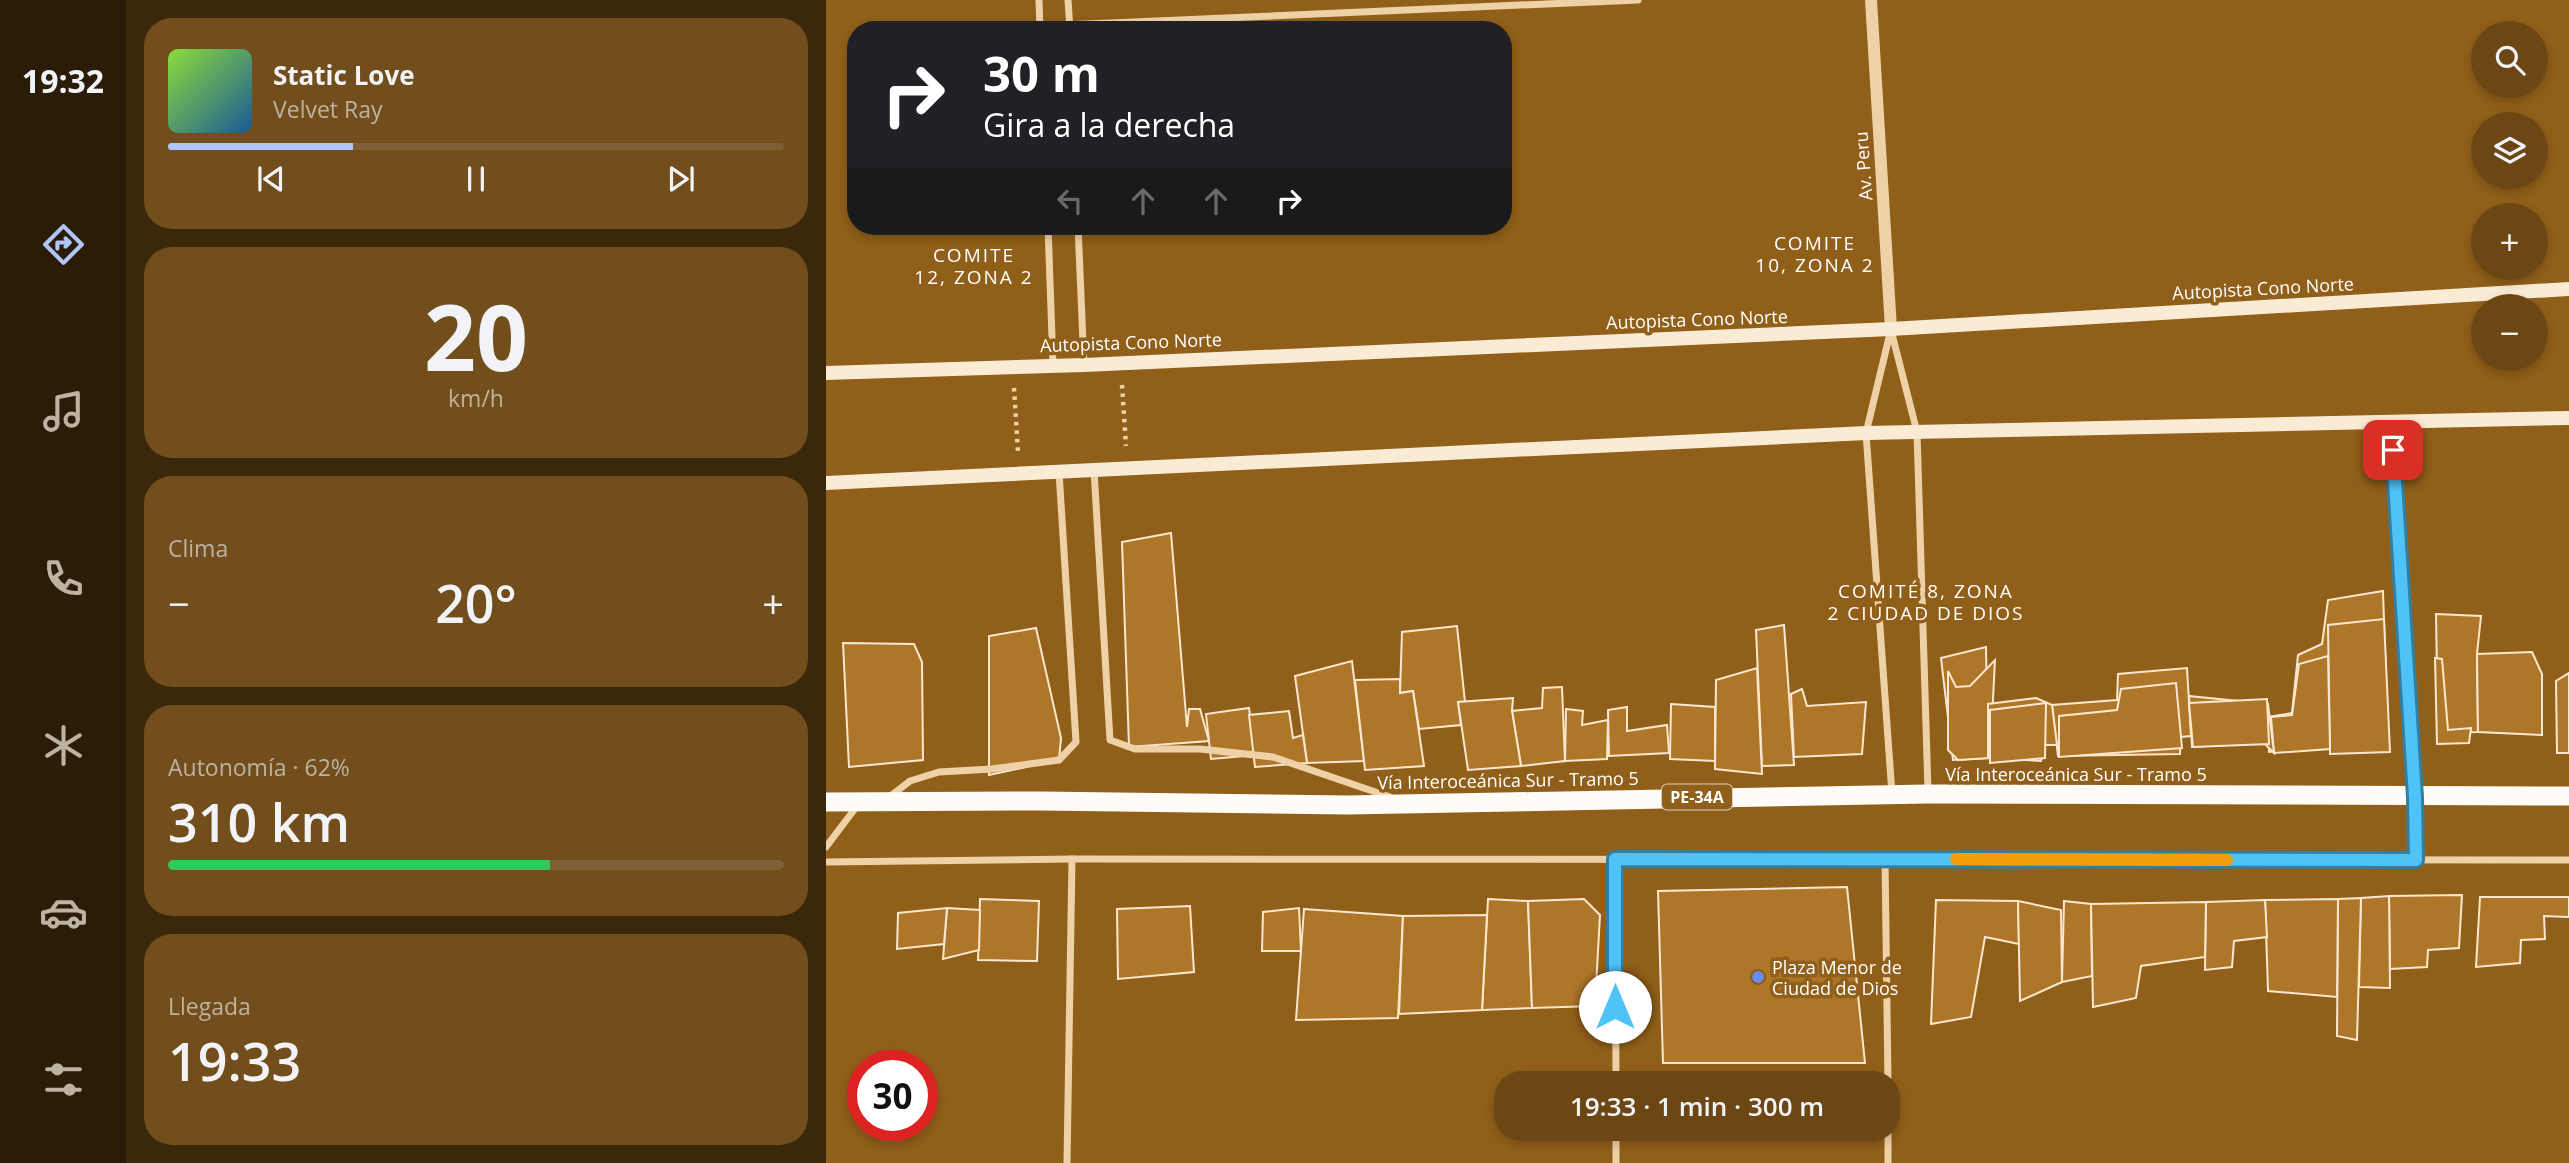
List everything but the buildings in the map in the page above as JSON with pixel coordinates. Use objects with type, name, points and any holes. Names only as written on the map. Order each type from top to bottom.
[{"type":"highway","name":"Vía Interoceánica Sur - Tramo 5","points":[[826,802],[1407,803],[1892,794],[2569,796]]},
{"type":"main road","name":"Autopista Cono Norte","points":[[826,373],[1084,365],[1891,330],[2569,289]]},
{"type":"main road","points":[[826,483],[1866,433],[2569,418]]},
{"type":"street","points":[[1039,0],[1040,21]]},
{"type":"street","points":[[1068,0],[1070,21]]},
{"type":"street","points":[[1196,21],[1638,0]]},
{"type":"street","name":"Av. Peru","points":[[1871,0],[1891,330]]},
{"type":"street","points":[[1048,235],[1053,365]]},
{"type":"street","points":[[1078,235],[1084,365]]},
{"type":"street","points":[[1891,330],[1917,432],[1928,794]]},
{"type":"street","points":[[1891,330],[1866,433],[1892,794]]},
{"type":"street","points":[[2391,423],[2415,797],[2416,860]]},
{"type":"street","points":[[1094,470],[1110,740],[1135,749],[1200,749],[1273,757],[1407,803]]},
{"type":"street","points":[[882,802],[911,780],[939,772],[992,769],[1059,760],[1076,742],[1059,471]]},
{"type":"street","points":[[826,847],[860,802]]},
{"type":"street","points":[[826,862],[1072,859],[2569,860]]},
{"type":"street","points":[[1067,1163],[1072,859]]},
{"type":"street","points":[[1615,859],[1616,1071]]},
{"type":"street","points":[[1885,859],[1888,1071]]},
{"type":"street","points":[[1616,1141],[1616,1163]]},
{"type":"street","points":[[1888,1141],[1888,1163]]},
{"type":"path","points":[[1121,363],[1128,468]]},
{"type":"path","points":[[1012,366],[1019,473]]},
{"type":"slow traffic","points":[[1956,859],[2227,860]]},
{"type":"place","name":"Plaza Menor de Ciudad de Dios","points":[[1758,977]]},
{"type":"district","name":"COMITE 10, ZONA 2","points":[[1815,254]]},
{"type":"district","name":"COMITE 12, ZONA 2","points":[[974,266]]},
{"type":"district","name":"COMITÉ 8, ZONA 2 CIUDAD DE DIOS","points":[[1926,602]]},
{"type":"route","points":[[1615,1007],[1615,859],[2416,860],[2415,797],[2393,450]]}]
